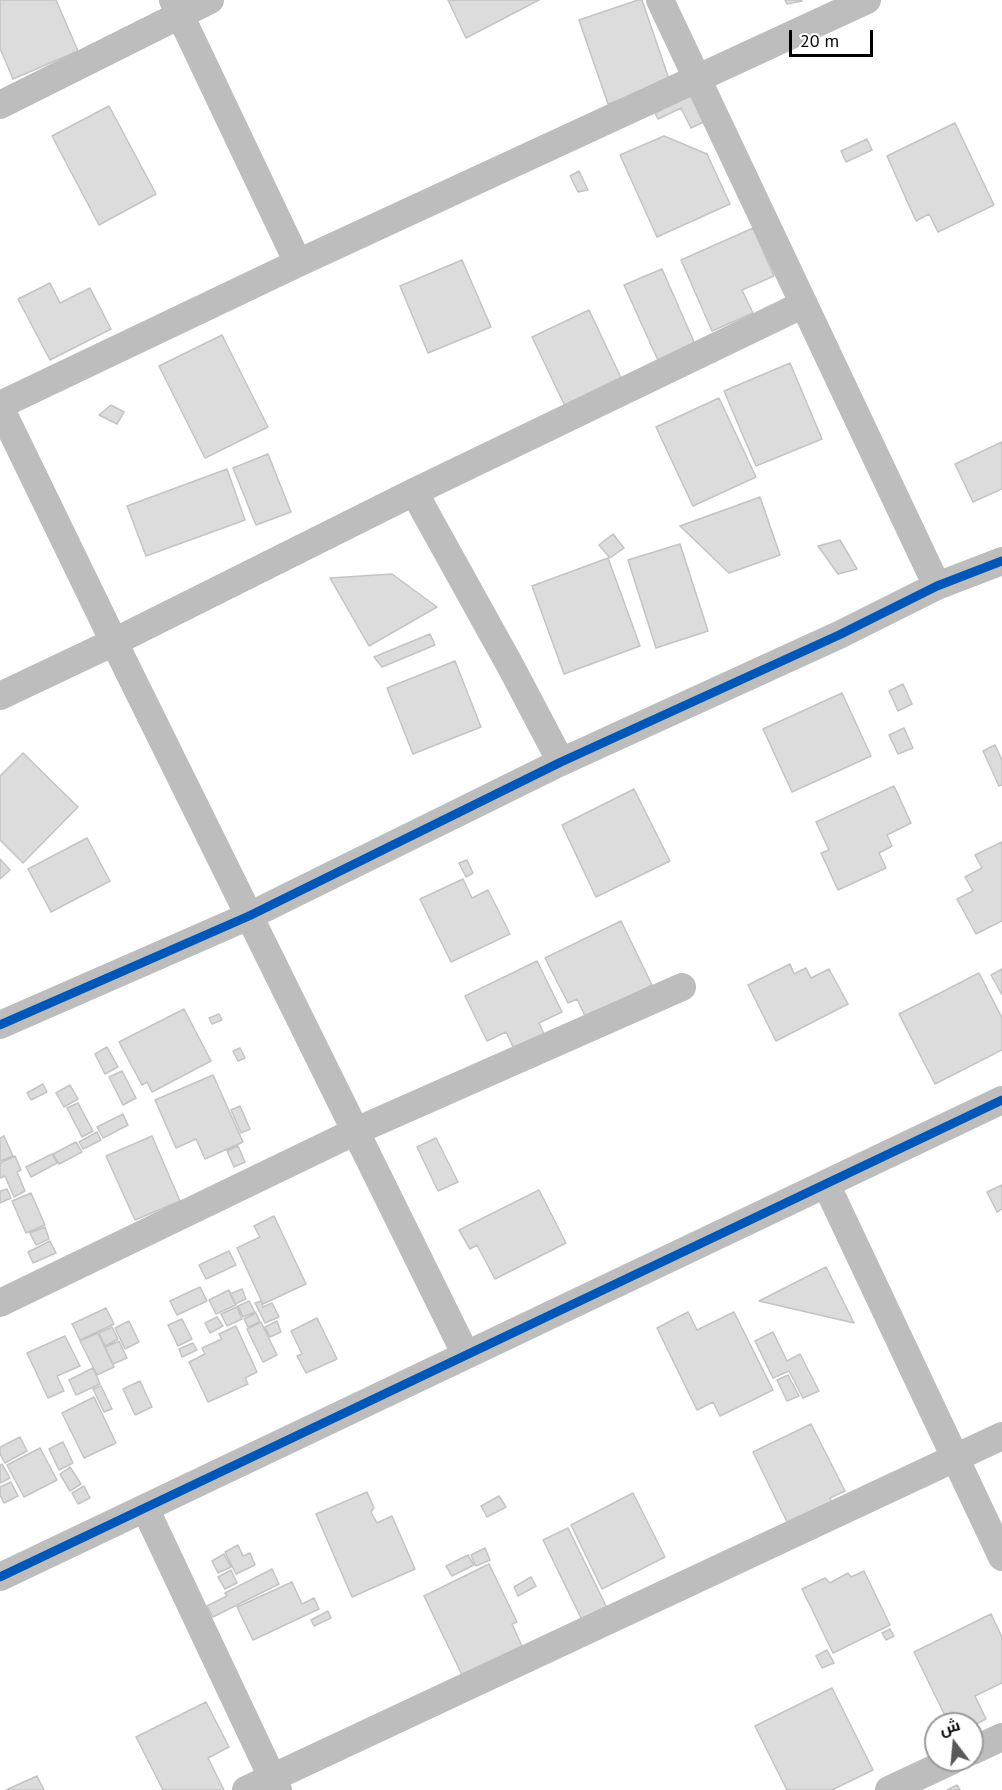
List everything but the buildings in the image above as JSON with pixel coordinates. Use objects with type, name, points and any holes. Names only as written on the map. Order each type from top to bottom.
[{"type":"street","points":[[0,105],[177,7],[210,0]]},
{"type":"street","points":[[660,0],[937,586]]},
{"type":"street","points":[[466,1355],[0,406],[298,263],[867,0]]},
{"type":"street","points":[[177,7],[298,263]]},
{"type":"street","points":[[0,696],[114,642],[414,492],[804,304]]},
{"type":"street","points":[[414,492],[561,762]]},
{"type":"street","points":[[0,1025],[249,916],[561,762],[839,635],[937,586],[1002,561]]},
{"type":"street","points":[[0,1303],[356,1131],[682,987]]},
{"type":"street","points":[[0,1577],[1002,1100]]},
{"type":"street","points":[[826,1184],[1002,1557]]},
{"type":"street","points":[[246,1790],[275,1784],[1002,1436]]},
{"type":"street","points":[[145,1508],[275,1784]]},
{"type":"street","points":[[984,1745],[1002,1737]]},
{"type":"street","points":[[889,1790],[927,1772]]},
{"type":"cycle path","points":[[0,1025],[249,916],[561,762],[839,635],[937,586],[1002,561]]},
{"type":"cycle path","points":[[0,1577],[1002,1100]]}]
